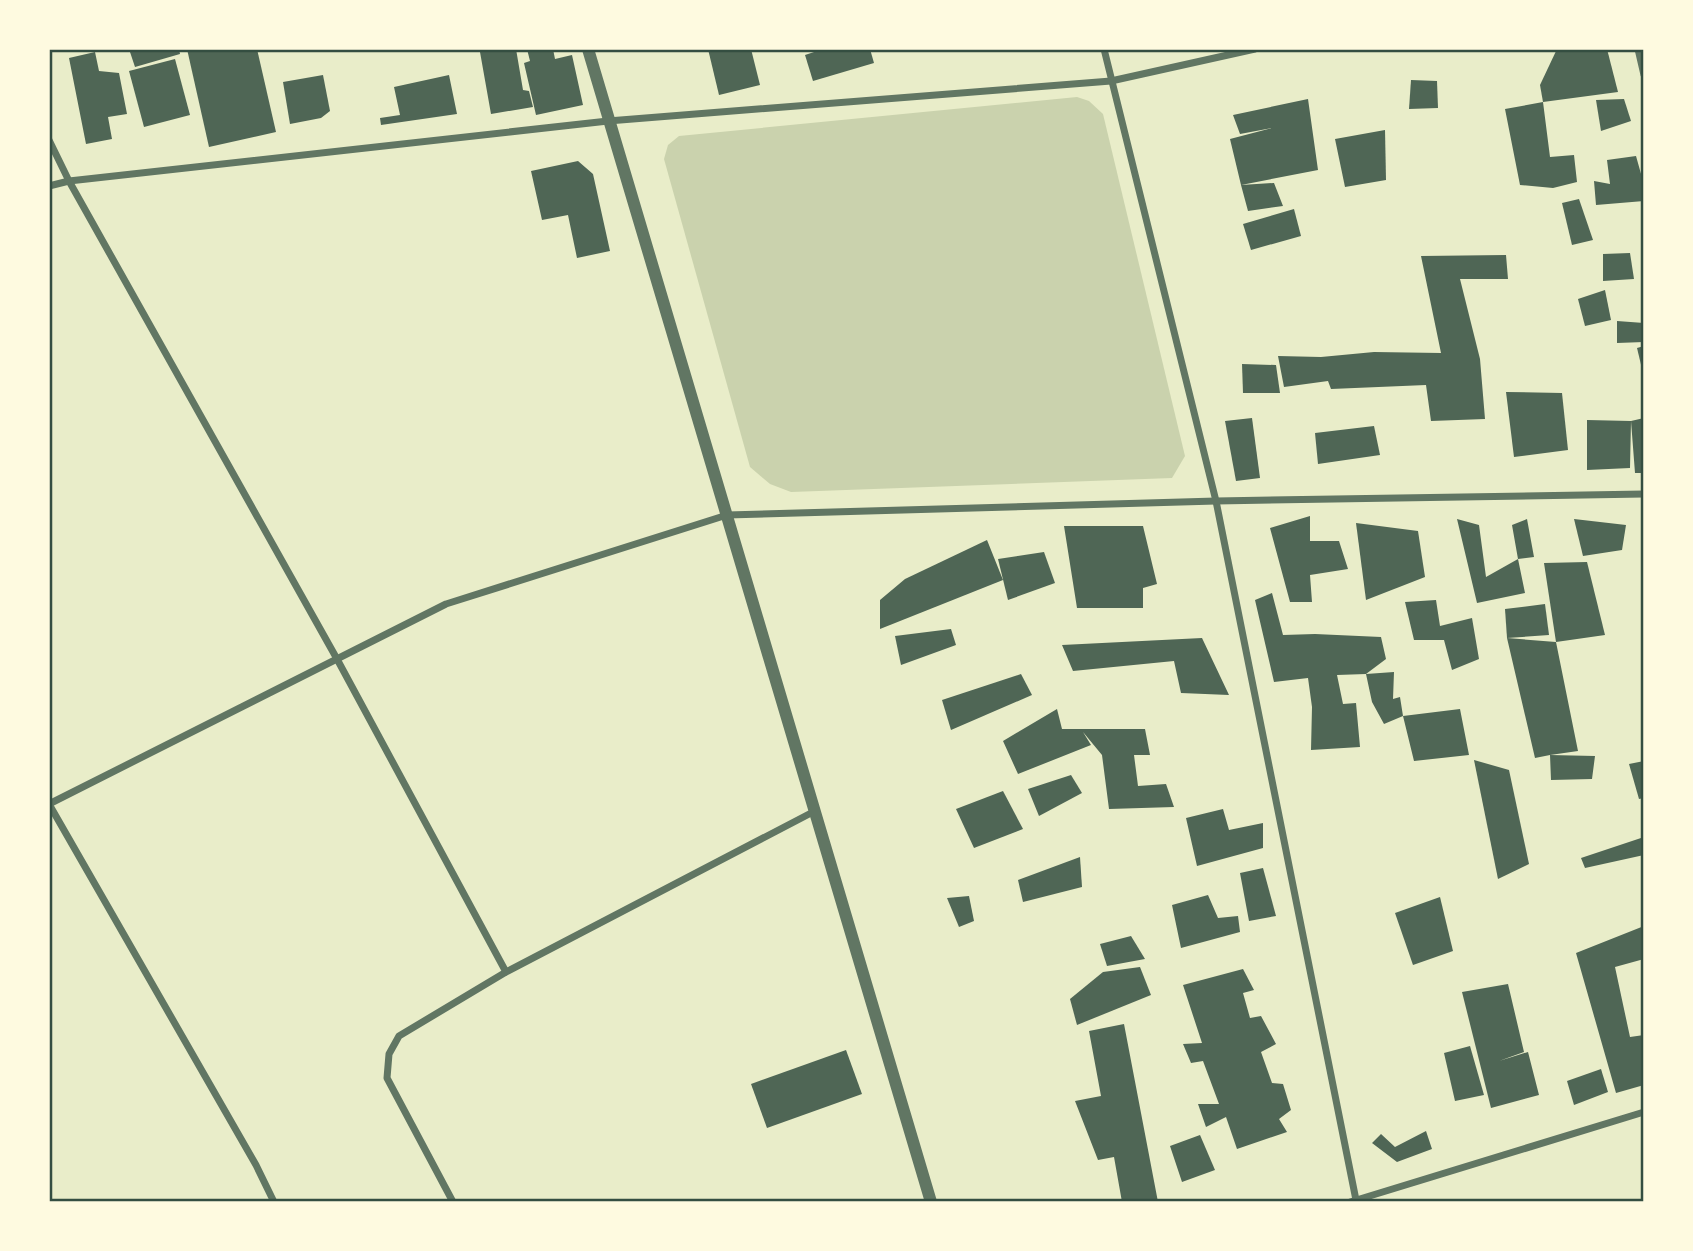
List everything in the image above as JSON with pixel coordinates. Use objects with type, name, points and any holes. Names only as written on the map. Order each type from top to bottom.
[{"type":"street","points":[[588,49],[930,1202]]},
{"type":"street","points":[[1104,49],[1216,501],[1353,1201],[1644,1112]]},
{"type":"street","points":[[49,186],[69,181],[608,121],[1111,81],[1255,49]]},
{"type":"street","points":[[1638,49],[1644,75]]},
{"type":"street","points":[[49,140],[69,181],[337,659],[506,972]]},
{"type":"street","points":[[274,1202],[49,804],[446,604],[727,514],[1216,501],[1644,494]]},
{"type":"street","points":[[453,1202],[387,1078],[389,1054],[399,1036],[506,972],[813,812]]},
{"type":"green space","points":[[1077,97],[1089,101],[1103,114],[1185,456],[1172,478],[791,492],[770,484],[750,467],[664,159],[668,145],[679,136]]},
{"type":"building","points":[[129,49],[179,49],[180,54],[135,67]]},
{"type":"building","points":[[187,49],[257,49],[276,132],[209,147]]},
{"type":"building","points":[[516,49],[523,90],[529,91],[533,107],[491,114],[480,52]]},
{"type":"building","points":[[527,49],[553,49],[555,59],[572,55],[583,105],[536,115],[524,63],[530,61]]},
{"type":"building","points":[[708,49],[751,49],[760,85],[719,95]]},
{"type":"building","points":[[823,49],[870,49],[874,63],[813,81],[805,55]]},
{"type":"building","points":[[1557,49],[1607,49],[1618,92],[1543,102],[1540,85]]},
{"type":"building","points":[[95,52],[99,71],[119,73],[127,114],[108,117],[112,139],[86,144],[69,58]]},
{"type":"building","points":[[175,59],[190,115],[144,127],[129,71]]},
{"type":"building","points":[[323,75],[330,111],[321,118],[290,124],[283,82]]},
{"type":"building","points":[[449,75],[457,114],[381,125],[380,118],[400,115],[394,87]]},
{"type":"building","points":[[1411,80],[1437,81],[1438,108],[1409,109]]},
{"type":"building","points":[[1308,99],[1318,170],[1241,185],[1230,139],[1272,128],[1240,134],[1233,115]]},
{"type":"building","points":[[1624,99],[1631,121],[1601,131],[1596,100]]},
{"type":"building","points":[[1543,102],[1550,157],[1574,155],[1577,182],[1553,188],[1520,185],[1505,109]]},
{"type":"building","points":[[1385,130],[1386,180],[1345,187],[1335,139]]},
{"type":"building","points":[[1636,156],[1643,181],[1644,201],[1596,205],[1594,181],[1610,184],[1607,160]]},
{"type":"building","points":[[578,161],[593,174],[610,251],[577,258],[568,215],[542,220],[531,171]]},
{"type":"building","points":[[1274,183],[1283,206],[1248,211],[1241,185]]},
{"type":"building","points":[[1579,199],[1593,240],[1572,245],[1562,203]]},
{"type":"building","points":[[1294,209],[1301,236],[1251,250],[1243,224]]},
{"type":"building","points":[[1630,253],[1634,279],[1603,281],[1603,254]]},
{"type":"building","points":[[1506,255],[1508,279],[1460,279],[1480,359],[1485,419],[1431,421],[1426,385],[1331,389],[1328,381],[1284,387],[1278,356],[1321,357],[1374,352],[1441,353],[1421,256]]},
{"type":"building","points":[[1605,290],[1611,320],[1585,326],[1578,299]]},
{"type":"building","points":[[1617,321],[1644,323],[1644,342],[1617,343]]},
{"type":"building","points":[[1644,346],[1644,373],[1643,373],[1637,348]]},
{"type":"building","points":[[1242,364],[1276,365],[1280,393],[1243,393]]},
{"type":"building","points":[[1506,392],[1562,393],[1568,450],[1514,457]]},
{"type":"building","points":[[1252,418],[1260,478],[1236,481],[1225,421]]},
{"type":"building","points":[[1644,418],[1644,473],[1635,473],[1631,421]]},
{"type":"building","points":[[1587,420],[1631,421],[1630,468],[1587,470]]},
{"type":"building","points":[[1374,426],[1380,455],[1318,464],[1315,433]]},
{"type":"building","points":[[1310,516],[1310,541],[1339,541],[1348,569],[1310,575],[1312,602],[1290,602],[1270,528]]},
{"type":"building","points":[[1457,519],[1479,525],[1486,577],[1518,559],[1525,593],[1477,603]]},
{"type":"building","points":[[1527,519],[1534,557],[1518,559],[1512,525]]},
{"type":"building","points":[[1574,519],[1626,525],[1622,550],[1583,556]]},
{"type":"building","points":[[1356,523],[1418,531],[1425,577],[1366,600]]},
{"type":"building","points":[[1064,526],[1143,526],[1157,584],[1143,588],[1143,608],[1077,608]]},
{"type":"building","points":[[987,540],[1003,580],[880,629],[880,600],[905,579]]},
{"type":"building","points":[[1044,552],[1055,583],[1008,600],[998,559]]},
{"type":"building","points":[[1587,562],[1605,635],[1556,642],[1544,563]]},
{"type":"building","points":[[1272,593],[1283,635],[1381,637],[1386,659],[1366,674],[1337,675],[1343,704],[1356,703],[1360,747],[1311,750],[1312,707],[1308,678],[1274,682],[1255,600]]},
{"type":"building","points":[[1436,600],[1440,626],[1472,618],[1479,659],[1452,670],[1444,640],[1414,640],[1405,602]]},
{"type":"building","points":[[1545,604],[1549,635],[1507,638],[1505,609]]},
{"type":"building","points":[[951,629],[956,645],[901,665],[895,636]]},
{"type":"building","points":[[1202,638],[1229,695],[1181,693],[1174,661],[1073,671],[1062,645]]},
{"type":"building","points":[[1507,638],[1556,642],[1578,751],[1535,758]]},
{"type":"building","points":[[1394,672],[1393,699],[1400,697],[1403,716],[1384,724],[1372,702],[1366,674]]},
{"type":"building","points":[[1021,674],[1032,695],[951,730],[942,700]]},
{"type":"building","points":[[1057,709],[1062,729],[1145,729],[1150,755],[1134,755],[1138,786],[1166,784],[1174,807],[1109,809],[1102,755],[1083,732],[1091,745],[1018,774],[1003,741]]},
{"type":"building","points":[[1460,709],[1469,755],[1414,761],[1403,716]]},
{"type":"building","points":[[1550,755],[1595,756],[1592,779],[1551,780]]},
{"type":"building","points":[[1474,760],[1509,770],[1529,864],[1498,879]]},
{"type":"building","points":[[1644,761],[1644,798],[1639,799],[1629,764]]},
{"type":"building","points":[[1071,775],[1082,793],[1039,816],[1028,789]]},
{"type":"building","points":[[1003,791],[1023,829],[974,848],[956,809]]},
{"type":"building","points":[[1223,809],[1229,830],[1263,823],[1263,848],[1197,866],[1186,818]]},
{"type":"building","points":[[1644,837],[1644,855],[1585,868],[1581,858]]},
{"type":"building","points":[[1080,857],[1082,887],[1023,902],[1018,880]]},
{"type":"building","points":[[1263,868],[1276,916],[1249,921],[1240,873]]},
{"type":"building","points":[[1208,895],[1218,918],[1238,916],[1240,932],[1181,948],[1172,905]]},
{"type":"building","points":[[969,896],[974,921],[959,927],[947,898]]},
{"type":"building","points":[[1440,897],[1453,951],[1413,965],[1395,913]]},
{"type":"building","points":[[1644,926],[1644,959],[1615,967],[1630,1037],[1644,1035],[1644,1085],[1616,1093],[1576,953]]},
{"type":"building","points":[[1131,936],[1145,959],[1107,966],[1100,944]]},
{"type":"building","points":[[1140,967],[1151,995],[1077,1025],[1070,999],[1103,972]]},
{"type":"building","points":[[1243,969],[1254,990],[1243,993],[1250,1018],[1261,1016],[1276,1044],[1261,1052],[1272,1083],[1283,1084],[1291,1110],[1279,1119],[1287,1132],[1237,1149],[1226,1117],[1206,1127],[1198,1104],[1219,1104],[1203,1061],[1191,1063],[1183,1044],[1202,1043],[1183,985]]},
{"type":"building","points":[[1508,984],[1524,1052],[1499,1061],[1528,1052],[1539,1095],[1491,1108],[1462,992]]},
{"type":"building","points":[[1124,1024],[1158,1202],[1122,1202],[1114,1157],[1098,1160],[1075,1101],[1101,1096],[1089,1031]]},
{"type":"building","points":[[1470,1046],[1484,1095],[1455,1101],[1444,1053]]},
{"type":"building","points":[[846,1050],[862,1094],[767,1128],[751,1084]]},
{"type":"building","points":[[1601,1069],[1608,1092],[1574,1105],[1567,1081]]},
{"type":"building","points":[[1426,1131],[1432,1149],[1397,1162],[1372,1143],[1381,1134],[1395,1147]]},
{"type":"building","points":[[1200,1135],[1215,1170],[1182,1182],[1170,1146]]}]
